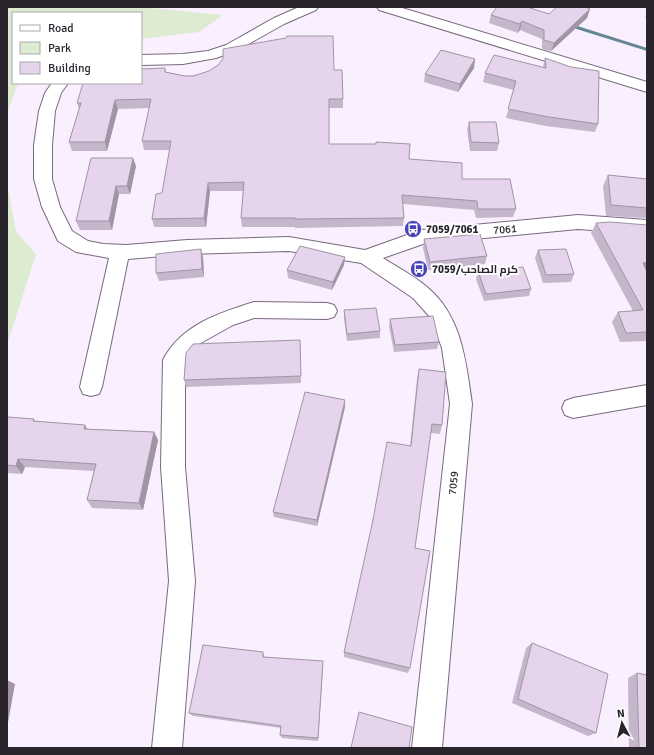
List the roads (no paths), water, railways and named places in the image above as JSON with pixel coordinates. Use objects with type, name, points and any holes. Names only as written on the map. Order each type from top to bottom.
[{"type":"street","points":[[142,60],[211,55],[231,48],[279,21],[311,7]]},
{"type":"street","points":[[384,7],[647,87]]},
{"type":"street","points":[[59,84],[53,93],[47,111],[43,145],[43,179],[51,207],[65,236],[83,247],[103,251],[120,251],[187,247],[289,244],[366,257]]},
{"type":"street","name":"7061","points":[[366,257],[421,237],[578,222],[647,227]]},
{"type":"street","points":[[91,387],[120,251]]},
{"type":"street","name":"7059","points":[[366,257],[420,292],[439,313],[453,348],[460,404],[427,748]]},
{"type":"street","points":[[167,748],[182,581],[172,467],[174,360],[192,338],[226,319],[254,310],[327,311]]},
{"type":"street","points":[[573,408],[647,395]]},
{"type":"waterway","points":[[569,25],[647,50]]},
{"type":"place","name":"7059/7061","points":[[413,229]]},
{"type":"place","name":"كرم الصاحب/7059","points":[[419,269]]}]
